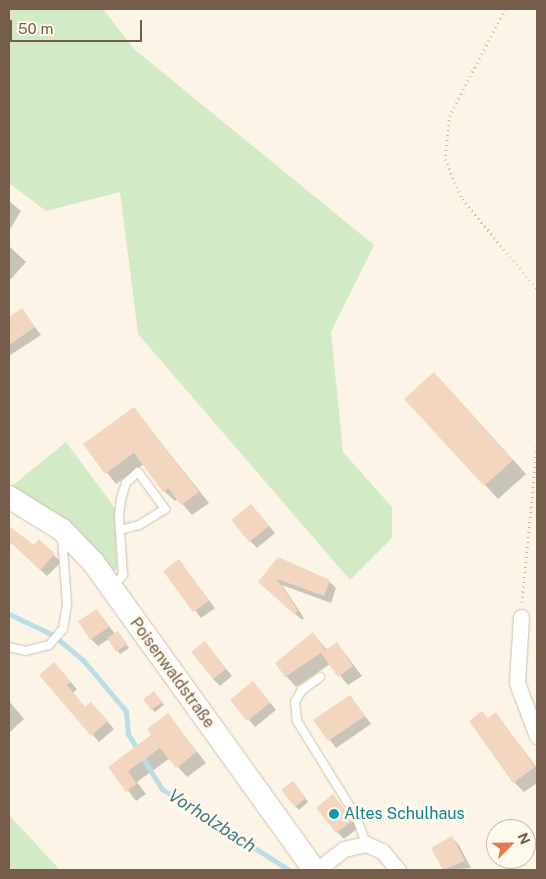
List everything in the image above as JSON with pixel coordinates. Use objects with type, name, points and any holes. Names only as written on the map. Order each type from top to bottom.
[{"type":"street","name":"Poisenwaldstraße","points":[[9,497],[62,530],[93,562],[316,870]]},
{"type":"street","points":[[521,617],[517,683],[537,736]]},
{"type":"street","points":[[316,870],[344,849],[366,844],[382,851],[398,870]]},
{"type":"lane","points":[[111,588],[120,582],[123,575],[120,530],[123,489],[138,472],[165,509],[139,525],[120,530]]},
{"type":"lane","points":[[9,647],[26,651],[49,646],[60,636],[67,603],[62,530]]},
{"type":"lane","points":[[320,676],[302,690],[295,702],[297,721],[356,816],[366,844]]},
{"type":"path","points":[[505,9],[450,115],[445,159],[462,200],[537,289]]},
{"type":"path","points":[[521,617],[537,447]]},
{"type":"green space","points":[[9,9],[103,9],[134,49],[374,245],[331,332],[343,452],[392,507],[392,538],[350,580],[138,334],[120,192],[46,211],[9,183]]},
{"type":"green space","points":[[66,442],[115,508],[117,570],[109,570],[70,524],[12,486]]},
{"type":"green space","points":[[9,815],[60,870],[9,870]]},
{"type":"building","points":[[22,308],[35,327],[9,345],[9,317]]},
{"type":"building","points":[[434,372],[513,460],[484,486],[404,399]]},
{"type":"building","points":[[134,407],[199,492],[181,505],[168,488],[163,492],[134,453],[105,474],[83,444]]},
{"type":"building","points":[[251,504],[269,526],[249,542],[231,520]]},
{"type":"building","points":[[9,526],[34,545],[39,539],[55,554],[40,570],[9,541]]},
{"type":"building","points":[[278,557],[330,580],[324,596],[277,579],[298,611],[294,614],[258,582]]},
{"type":"building","points":[[179,559],[209,601],[193,612],[163,571]]},
{"type":"building","points":[[97,609],[109,627],[90,640],[78,621]]},
{"type":"building","points":[[118,631],[127,644],[116,652],[107,638]]},
{"type":"building","points":[[313,632],[325,650],[285,677],[275,663]]},
{"type":"building","points":[[205,641],[226,669],[213,679],[191,652]]},
{"type":"building","points":[[337,642],[353,666],[338,677],[321,653]]},
{"type":"building","points":[[54,662],[71,682],[67,685],[85,707],[91,702],[108,721],[91,736],[39,675]]},
{"type":"building","points":[[253,681],[270,703],[247,721],[230,700]]},
{"type":"building","points":[[154,691],[162,702],[151,710],[143,699]]},
{"type":"building","points":[[350,695],[365,716],[328,741],[313,720]]},
{"type":"building","points":[[482,711],[488,718],[496,712],[535,767],[513,783],[469,721]]},
{"type":"building","points":[[168,713],[197,752],[176,768],[160,748],[128,771],[137,784],[126,792],[108,767],[151,735],[147,729]]},
{"type":"building","points":[[293,781],[306,798],[295,807],[281,790]]},
{"type":"building","name":"Altes Schulhaus","points":[[333,794],[352,821],[336,833],[316,808]]},
{"type":"building","points":[[452,836],[465,861],[443,870],[431,848]]},
{"type":"waterway","name":"Vorholzbach","points":[[9,614],[53,635],[83,660],[126,711],[128,734],[162,789],[289,870]]},
{"type":"place","name":"Altes Schulhaus","points":[[334,814]]}]
